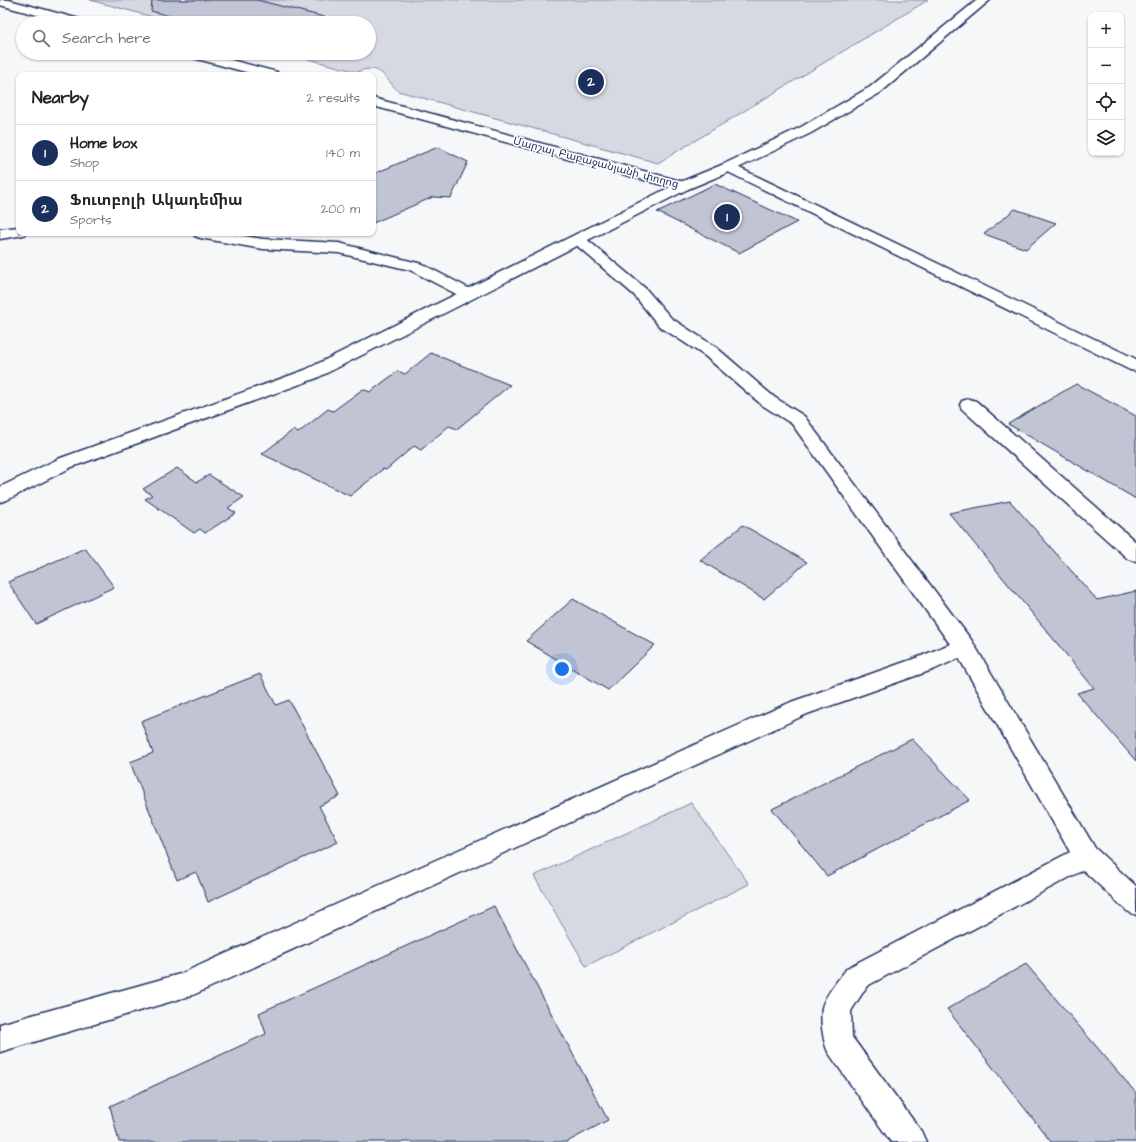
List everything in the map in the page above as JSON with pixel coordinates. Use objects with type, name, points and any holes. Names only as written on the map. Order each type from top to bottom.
[{"type":"street","name":"Մարշալ Բաբաջանյանի փողոց","points":[[376,103],[683,186],[729,167],[806,130],[875,90],[984,0]]},
{"type":"street","points":[[0,1],[53,16]]},
{"type":"street","points":[[0,12],[19,7]]},
{"type":"street","points":[[216,60],[261,72]]},
{"type":"street","points":[[729,167],[1136,366]]},
{"type":"street","points":[[0,495],[65,463],[310,374],[683,186]]},
{"type":"street","points":[[969,405],[1136,554]]},
{"type":"lane","points":[[0,234],[16,232]]},
{"type":"lane","points":[[217,236],[263,244],[339,248],[416,267],[468,294]]},
{"type":"lane","points":[[578,240],[640,292],[666,322],[711,352],[768,401],[798,420],[964,647],[1086,856],[1136,903]]},
{"type":"lane","points":[[0,1038],[183,986],[799,708],[927,663],[964,647]]},
{"type":"lane","points":[[910,1142],[838,1042],[836,1008],[857,977],[1086,856]]},
{"type":"shaded area","points":[[90,0],[928,0],[658,163],[398,91],[380,72],[376,70],[371,69],[357,72],[312,60],[376,60],[376,16],[149,16]]},
{"type":"shaded area","points":[[691,803],[749,884],[586,966],[534,876]]},
{"type":"building","points":[[152,0],[257,0],[320,16],[169,16],[151,11]]},
{"type":"building","points":[[438,147],[468,162],[451,198],[433,197],[376,222],[376,173]]},
{"type":"building","points":[[715,184],[797,222],[739,253],[657,212]]},
{"type":"building","points":[[1015,209],[1056,223],[1026,249],[984,234]]},
{"type":"building","points":[[431,353],[510,385],[457,429],[449,426],[421,450],[414,446],[386,470],[383,469],[350,496],[262,454],[293,430],[298,433],[328,409],[333,411],[363,389],[370,392],[398,371],[405,374]]},
{"type":"building","points":[[1076,384],[1136,416],[1136,499],[1008,424]]},
{"type":"building","points":[[177,468],[197,482],[209,475],[244,497],[228,508],[236,513],[205,533],[200,529],[194,533],[145,499],[152,495],[143,489]]},
{"type":"building","points":[[1010,501],[1097,600],[1136,591],[1136,761],[1077,693],[1094,688],[949,513]]},
{"type":"building","points":[[743,525],[807,562],[764,599],[700,560]]},
{"type":"building","points":[[85,548],[114,587],[36,624],[8,582]]},
{"type":"building","points":[[573,599],[655,645],[608,690],[526,641]]},
{"type":"building","points":[[260,674],[276,705],[289,700],[340,796],[319,806],[338,842],[208,902],[196,872],[177,880],[130,762],[153,753],[141,721]]},
{"type":"building","points":[[912,739],[970,800],[827,876],[772,809]]},
{"type":"building","points":[[494,906],[608,1120],[567,1142],[119,1142],[110,1106],[266,1034],[259,1013]]},
{"type":"building","points":[[1026,964],[1136,1093],[1136,1142],[1051,1142],[947,1009]]},
{"type":"place","name":"Ֆուտբոլի Ակադեմիա","points":[[591,82]]},
{"type":"place","name":"Home box","points":[[727,217]]}]
